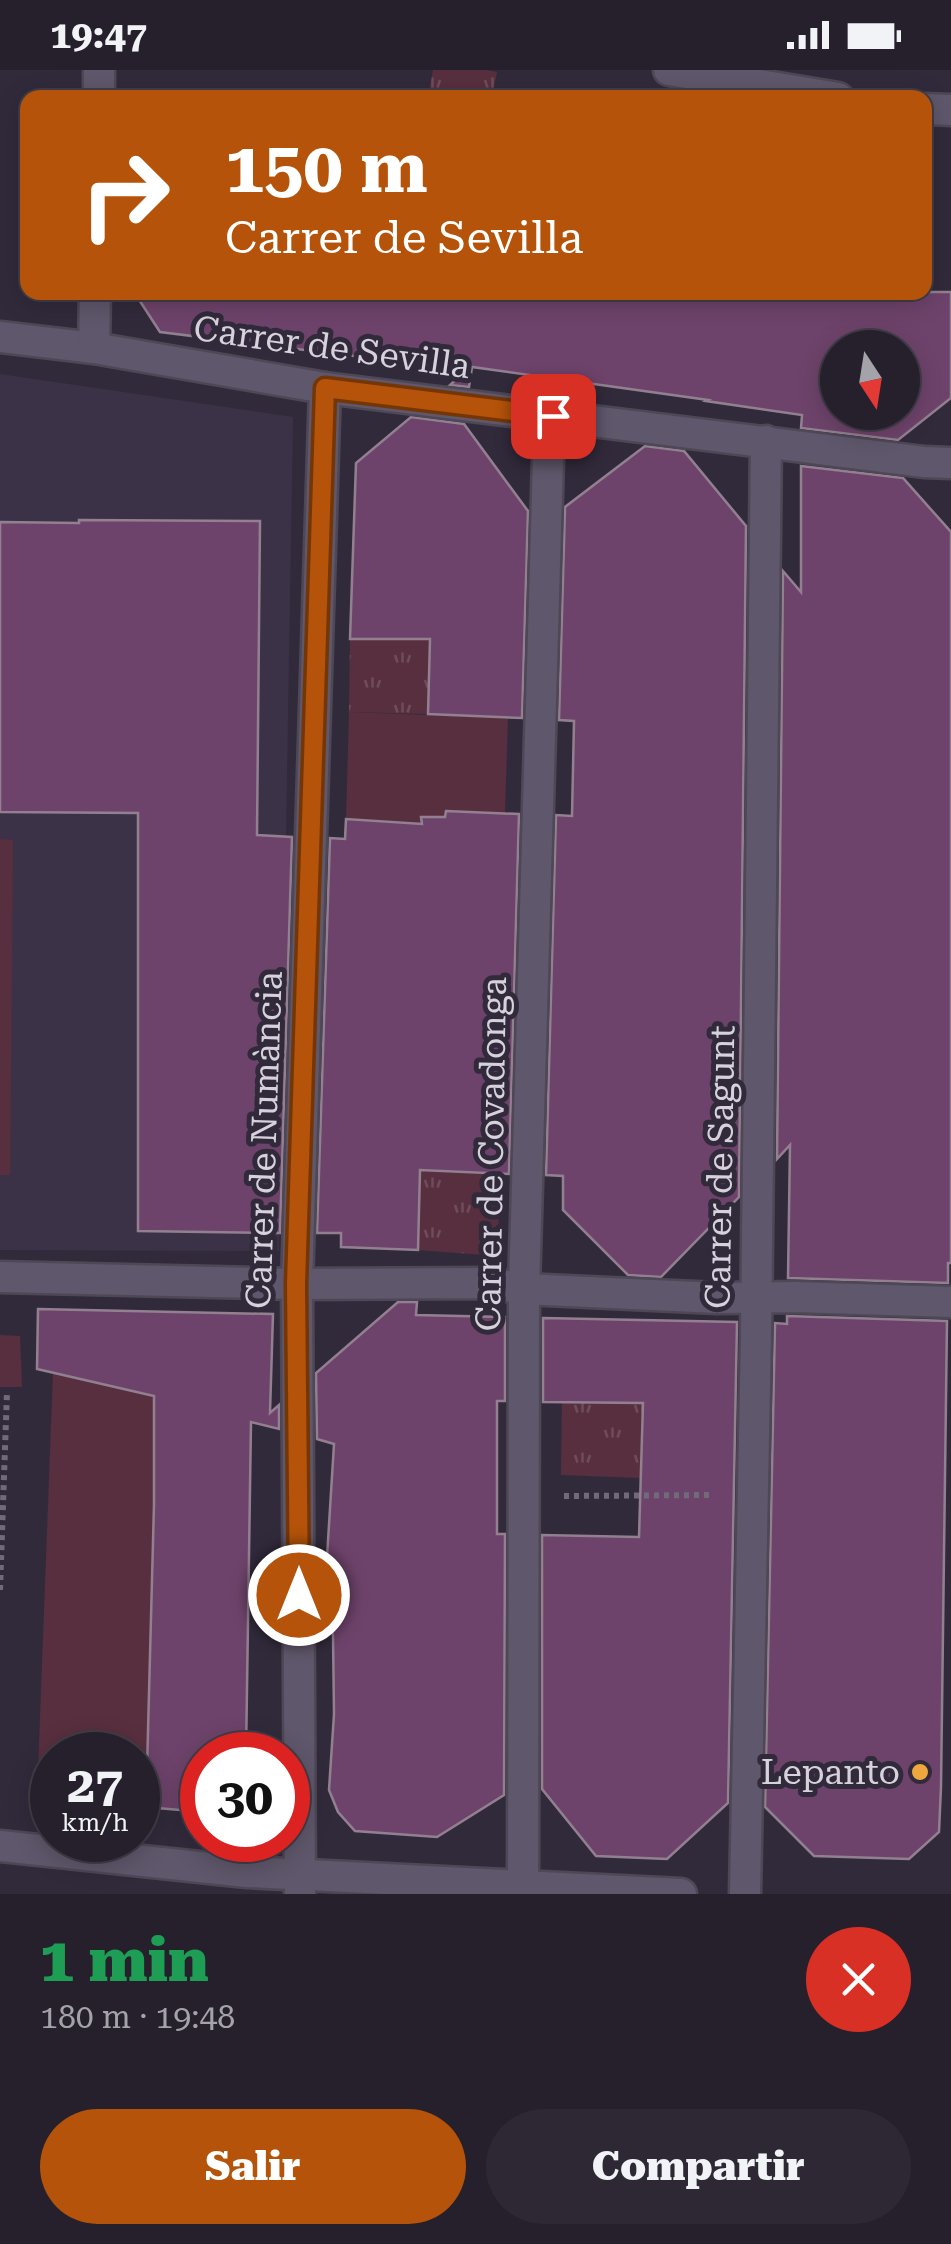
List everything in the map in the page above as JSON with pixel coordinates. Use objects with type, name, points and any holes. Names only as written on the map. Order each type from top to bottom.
[{"type":"street","points":[[669,70],[790,90]]},
{"type":"street","points":[[94,348],[96,300]]},
{"type":"street","name":"Carrer de Sevilla","points":[[0,337],[94,348],[325,388],[951,463]]},
{"type":"street","name":"Carrer de Numància","points":[[300,1884],[296,1284],[325,388]]},
{"type":"street","name":"Carrer de Covadonga","points":[[523,1889],[524,1289],[548,460],[553,416]]},
{"type":"street","name":"Carrer de Sagunt","points":[[745,1894],[766,442]]},
{"type":"street","points":[[0,1277],[296,1284],[490,1283],[524,1289],[718,1298],[951,1302]]},
{"type":"street","points":[[0,1846],[247,1872],[300,1884],[681,1894]]},
{"type":"path","points":[[0,1590],[7,1392]]},
{"type":"path","points":[[524,1496],[753,1494]]},
{"type":"shaded area","points":[[0,374],[293,417],[279,1251],[0,1250]]},
{"type":"green space","points":[[433,70],[497,72],[493,90],[429,90]]},
{"type":"green space","points":[[350,639],[430,639],[428,714],[349,712]]},
{"type":"green space","points":[[349,712],[508,718],[505,813],[447,811],[445,817],[421,817],[422,824],[346,820]]},
{"type":"green space","points":[[0,839],[13,840],[10,1175],[0,1175]]},
{"type":"green space","points":[[420,1170],[498,1173],[499,1256],[418,1250]]},
{"type":"green space","points":[[0,1335],[20,1336],[22,1387],[0,1387]]},
{"type":"green space","points":[[53,1372],[154,1396],[148,1732],[39,1732]]},
{"type":"green space","points":[[562,1402],[643,1403],[641,1478],[561,1475]]},
{"type":"building","points":[[932,292],[951,292],[951,398],[920,423],[920,330],[820,330],[820,430],[911,430],[898,440],[801,428],[802,415],[472,367],[469,387],[450,385],[467,370],[160,332],[139,300],[932,300]]},
{"type":"building","points":[[411,417],[464,424],[528,511],[522,718],[428,714],[430,639],[350,639],[356,463]]},
{"type":"building","points":[[645,446],[684,451],[746,526],[739,1197],[661,1277],[628,1275],[563,1210],[563,1176],[546,1175],[556,815],[572,816],[574,721],[559,720],[565,507]]},
{"type":"building","points":[[801,466],[903,478],[951,532],[948,1283],[788,1278],[790,1145],[777,1159],[783,571],[801,592]]},
{"type":"building","points":[[260,521],[257,835],[292,837],[280,1233],[138,1231],[138,813],[0,812],[0,522]]},
{"type":"building","points":[[446,811],[519,814],[509,1174],[420,1170],[418,1250],[341,1247],[341,1233],[317,1233],[330,838],[345,839],[346,819],[422,824],[421,817],[445,817]]},
{"type":"building","points":[[398,1302],[417,1302],[416,1315],[505,1317],[505,1401],[497,1401],[497,1534],[505,1534],[504,1795],[437,1837],[355,1831],[338,1812],[329,1790],[334,1714],[327,1557],[334,1444],[317,1439],[316,1373]]},
{"type":"building","points":[[38,1309],[273,1314],[270,1413],[279,1405],[279,1429],[251,1422],[246,1732],[180,1732],[180,1810],[160,1808],[160,1732],[148,1732],[154,1396],[37,1369]]},
{"type":"building","points":[[787,1316],[947,1321],[939,1832],[909,1859],[814,1856],[765,1807],[775,1323],[787,1324]]},
{"type":"building","points":[[543,1318],[737,1322],[728,1803],[667,1859],[596,1856],[542,1789],[542,1535],[639,1537],[643,1403],[543,1402]]},
{"type":"place","name":"Lepanto","points":[[920,1772]]},
{"type":"route","points":[[299,1595],[296,1284],[325,388],[553,416]]}]
